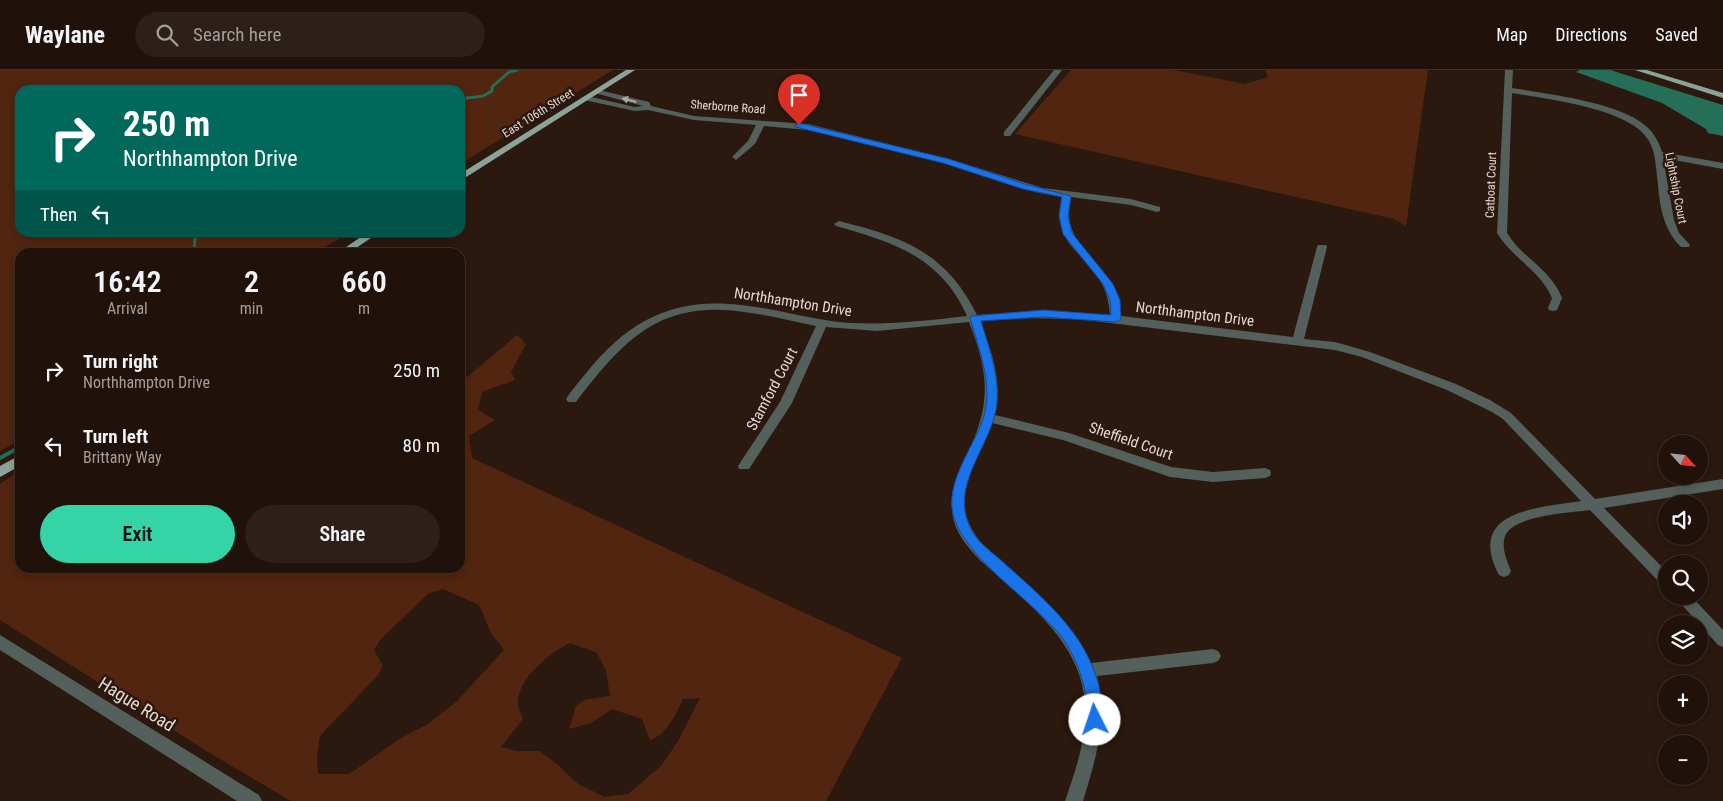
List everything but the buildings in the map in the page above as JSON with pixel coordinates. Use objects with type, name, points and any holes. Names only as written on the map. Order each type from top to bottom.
[{"type":"main road","name":"East 106th Street","points":[[465,175],[631,70]]},
{"type":"main road","points":[[1639,70],[1723,96]]},
{"type":"main road","points":[[1659,70],[1723,90]]},
{"type":"main road","points":[[350,248],[367,237]]},
{"type":"main road","points":[[0,472],[15,463]]},
{"type":"street","points":[[1007,134],[1058,70]]},
{"type":"street","name":"Catboat Court","points":[[1509,70],[1502,232],[1513,250],[1550,283],[1557,298],[1553,308]]},
{"type":"street","name":"Lightship Court","points":[[1508,90],[1584,104],[1622,116],[1649,133],[1657,154],[1669,224],[1676,238],[1685,245]]},
{"type":"street","name":"Sherborne Road","points":[[598,91],[646,104],[648,108]]},
{"type":"street","name":"Sherborne Road","points":[[587,98],[635,109],[648,108],[694,118],[808,127],[946,161],[1026,188],[1067,196],[1122,200],[1157,209]]},
{"type":"street","points":[[736,157],[752,142],[762,122]]},
{"type":"street","points":[[1657,154],[1723,166]]},
{"type":"street","points":[[1067,196],[1064,216],[1068,234],[1108,284],[1115,300],[1116,319]]},
{"type":"street","points":[[839,224],[895,241],[930,260],[958,287],[975,318],[991,371],[992,388],[989,418],[960,487],[958,507],[963,526],[975,545],[1055,618],[1072,640],[1088,670],[1095,704],[1094,733],[1088,761],[1074,801]]},
{"type":"street","points":[[1298,342],[1322,247]]},
{"type":"street","name":"Northhampton Drive","points":[[572,400],[619,341],[639,327],[678,311],[712,306],[731,307],[822,325],[871,327],[1043,314],[1116,319],[1343,348],[1369,355],[1451,385],[1496,408],[1520,426],[1658,572]]},
{"type":"street","name":"Stamford Court","points":[[744,466],[786,403],[822,325]]},
{"type":"street","name":"Sheffield Court","points":[[989,418],[1065,436],[1170,472],[1213,477],[1265,473]]},
{"type":"street","points":[[1504,571],[1496,547],[1498,535],[1503,526],[1512,520],[1536,512],[1723,484]]},
{"type":"street","points":[[1690,605],[1723,640]]},
{"type":"street","name":"Hague Road","points":[[0,642],[253,801]]},
{"type":"street","points":[[1088,670],[1213,656]]},
{"type":"shaded area","points":[[0,70],[613,70],[465,161],[465,85],[15,85],[15,237],[342,237],[323,248],[15,248],[15,443],[0,451]]},
{"type":"shaded area","points":[[1071,70],[1174,70],[1245,84],[1268,77],[1265,70],[1428,70],[1406,226],[1394,219],[1015,134]]},
{"type":"shaded area","points":[[1580,70],[1610,70],[1723,105],[1723,136],[1708,133],[1706,129],[1662,103],[1576,72]]},
{"type":"shaded area","points":[[517,335],[526,344],[511,372],[515,380],[482,392],[478,410],[495,420],[469,436],[472,458],[902,658],[826,801],[291,801],[208,752],[0,620],[0,484],[15,474],[15,573],[465,573],[465,379]],"holes":[[[443,589],[479,605],[491,633],[504,650],[457,701],[428,724],[401,738],[349,774],[318,774],[317,757],[320,736],[379,674],[383,666],[374,650],[380,640],[429,593]],[[570,643],[597,653],[606,671],[610,696],[584,700],[576,706],[569,729],[591,723],[612,709],[642,719],[650,740],[666,729],[683,699],[700,698],[678,741],[661,766],[628,794],[605,797],[577,783],[557,764],[539,751],[518,751],[501,747],[523,719],[518,703],[519,694],[523,684],[536,667],[553,653]]]},
{"type":"waterway","points":[[465,98],[483,96],[492,91],[492,87],[509,72],[517,70]]},
{"type":"waterway","points":[[194,248],[196,237]]},
{"type":"waterway","points":[[0,458],[15,450]]},
{"type":"route","points":[[799,125],[946,161],[1026,188],[1067,196],[1064,220],[1068,234],[1071,241],[1113,292],[1116,319],[1067,314],[975,318],[991,371],[992,402],[989,418],[960,487],[958,507],[963,526],[975,545],[1055,618],[1072,640],[1088,670],[1095,704],[1095,720]]}]
